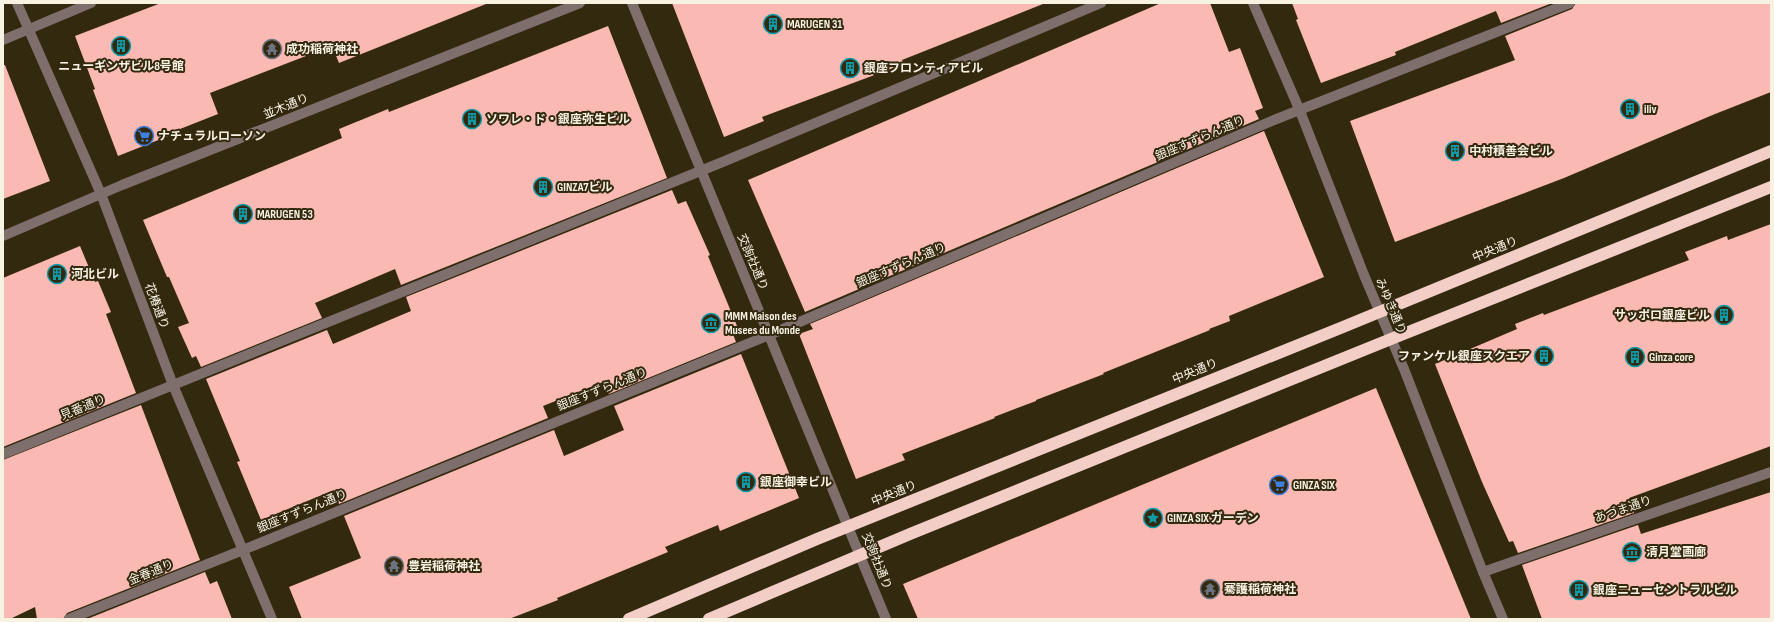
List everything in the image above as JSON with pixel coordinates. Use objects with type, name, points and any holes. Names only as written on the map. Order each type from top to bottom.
[{"type":"highway","name":"中央通り","points":[[630,619],[849,526],[1771,152]]},
{"type":"highway","points":[[709,619],[860,555],[1391,339],[1771,187]]},
{"type":"street","name":"花椿通り","points":[[17,3],[101,194],[173,385],[272,619]]},
{"type":"street","points":[[3,40],[91,3]]},
{"type":"street","name":"並木通り","points":[[3,236],[101,194],[580,3]]},
{"type":"street","name":"交詢社通り","points":[[632,3],[849,526],[886,619]]},
{"type":"street","name":"見番通り","points":[[3,454],[701,171],[1101,3]]},
{"type":"street","name":"みゆき通り","points":[[1253,3],[1300,111],[1379,312],[1404,369],[1483,572],[1503,619]]},
{"type":"street","name":"銀座すずらん通り","points":[[243,550],[769,335],[1274,120],[1570,3]]},
{"type":"street","name":"あづま通り","points":[[1483,572],[1771,472]]},
{"type":"street","name":"金春通り","points":[[69,619],[243,550]]},
{"type":"building","points":[[161,3],[486,4],[339,63],[332,46],[210,93],[218,114],[175,131],[176,133],[118,156],[93,90],[95,89],[75,36]]},
{"type":"building","points":[[672,3],[1043,4],[902,60],[904,64],[762,117],[764,121],[724,137]]},
{"type":"building","points":[[1161,3],[1210,3],[1229,52],[1240,48],[1263,108],[1255,111],[1259,119],[805,312],[748,180]]},
{"type":"building","points":[[1292,3],[1552,3],[1501,23],[1496,11],[1395,52],[1396,55],[1321,83],[1296,20],[1298,19]]},
{"type":"building","points":[[1576,3],[1771,3],[1771,92],[1564,178],[1395,242],[1350,121],[1515,60],[1505,36],[1572,9]]},
{"type":"building","points":[[608,26],[667,178],[401,285],[395,269],[315,303],[322,318],[201,367],[196,356],[192,358],[178,327],[189,323],[169,277],[167,277],[143,220],[342,138],[339,129],[388,109],[389,112]]},
{"type":"building","points":[[3,65],[5,65],[50,181],[3,199]]},
{"type":"building","points":[[1264,131],[1324,277],[1229,316],[1230,321],[1209,329],[1210,330],[1103,373],[1104,374],[994,417],[995,418],[902,454],[905,460],[856,479],[799,334],[813,329],[810,324]]},
{"type":"building","points":[[672,190],[678,204],[686,201],[710,255],[708,256],[737,326],[731,329],[736,342],[609,394],[603,382],[543,406],[548,418],[339,504],[334,490],[261,520],[237,462],[240,461],[206,379],[327,330],[333,344],[411,311],[406,297]]},
{"type":"building","points":[[1771,224],[1771,446],[1629,498],[1634,513],[1518,553],[1513,541],[1509,542],[1482,482],[1435,364],[1517,329],[1515,324],[1543,313],[1544,315],[1689,260],[1685,252],[1727,236],[1728,240]]},
{"type":"building","points":[[80,246],[95,282],[98,281],[111,312],[106,314],[136,393],[3,447],[3,278]]},
{"type":"building","points":[[741,354],[799,498],[720,531],[718,525],[665,547],[668,552],[557,598],[558,600],[509,619],[302,619],[289,587],[361,558],[344,516],[554,430],[564,456],[624,430],[614,406]]},
{"type":"building","name":"GINZA SIX","points":[[1376,388],[1471,619],[918,619],[903,584]]},
{"type":"building","points":[[141,405],[200,560],[67,613],[63,619],[37,619],[35,607],[10,619],[3,619],[3,460]]},
{"type":"building","points":[[1771,492],[1771,619],[1542,619],[1522,565],[1638,525],[1641,534]]},
{"type":"building","points":[[205,572],[210,584],[217,581],[232,619],[87,619]]},
{"type":"place","name":"MARUGEN 31","points":[[773,24]]},
{"type":"place","name":"ニューギンザビル8号館","points":[[121,46]]},
{"type":"place","name":"成功稲荷神社","points":[[272,49]]},
{"type":"place","name":"銀座フロンティアビル","points":[[850,68]]},
{"type":"place","name":"iliv","points":[[1630,109]]},
{"type":"place","name":"ソワレ・ド・銀座弥生ビル","points":[[472,119]]},
{"type":"place","name":"ナチュラルローソン","points":[[144,136]]},
{"type":"place","name":"中村積善会ビル","points":[[1455,151]]},
{"type":"place","name":"GINZA7ビル","points":[[543,187]]},
{"type":"place","name":"MARUGEN 53","points":[[243,214]]},
{"type":"place","name":"河北ビル","points":[[57,274]]},
{"type":"place","name":"サッポロ銀座ビル","points":[[1724,315]]},
{"type":"place","name":"MMM Maison des Musees du Monde","points":[[711,323]]},
{"type":"place","name":"ファンケル銀座スクエア","points":[[1544,356]]},
{"type":"place","name":"Ginza core","points":[[1635,357]]},
{"type":"place","name":"銀座御幸ビル","points":[[746,482]]},
{"type":"place","name":"GINZA SIX","points":[[1279,485]]},
{"type":"place","name":"GINZA SIX ガーデン","points":[[1153,518]]},
{"type":"place","name":"清月堂画廊","points":[[1632,552]]},
{"type":"place","name":"豊岩稲荷神社","points":[[394,566]]},
{"type":"place","name":"騫護稲荷神社","points":[[1210,589]]},
{"type":"place","name":"銀座ニューセントラルビル","points":[[1579,590]]}]
